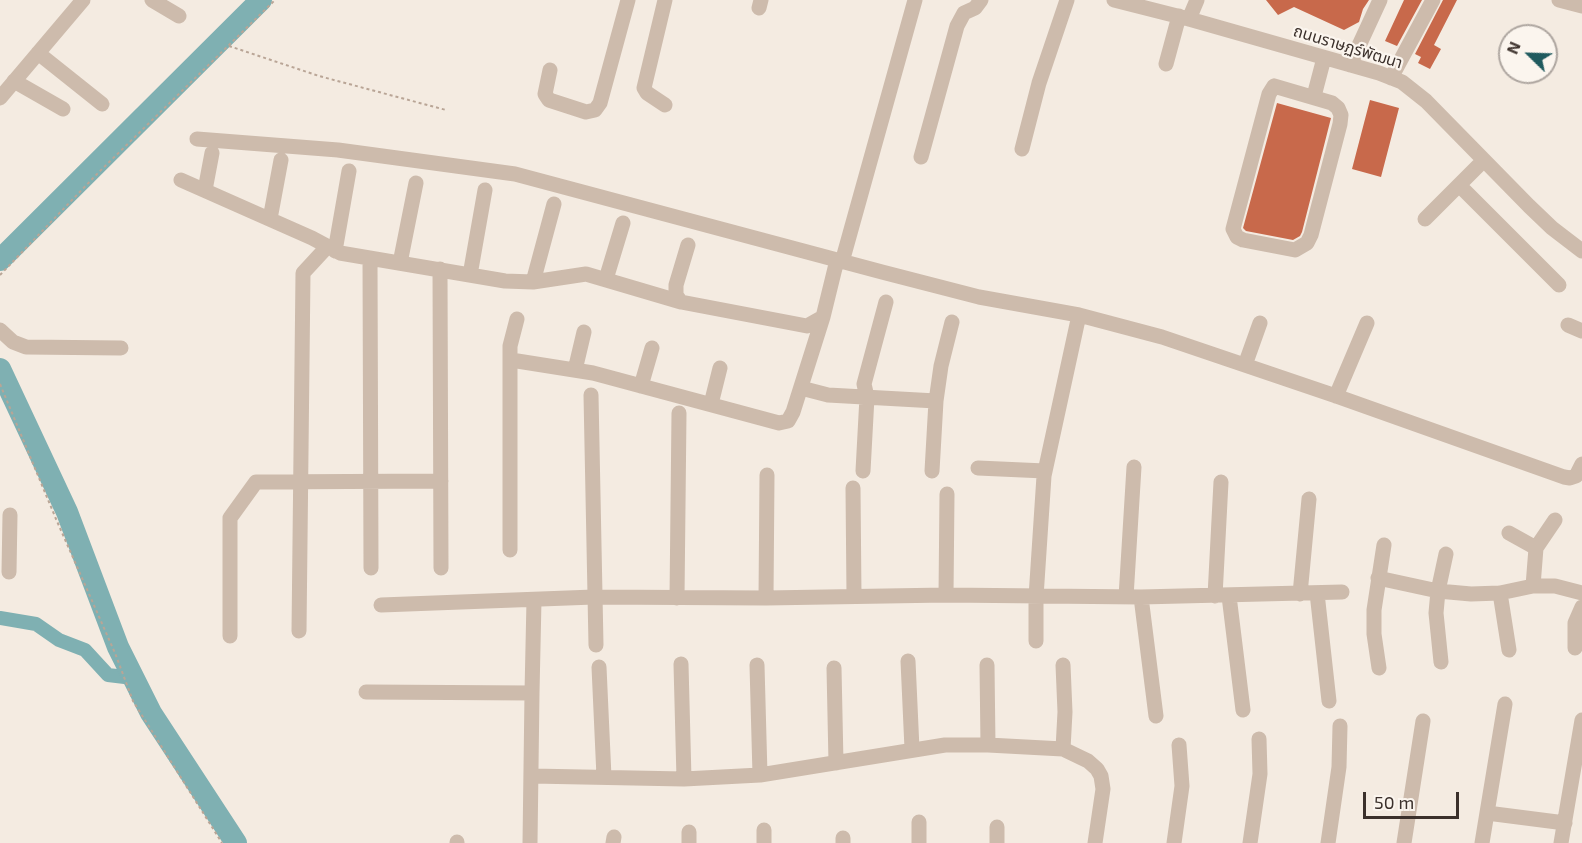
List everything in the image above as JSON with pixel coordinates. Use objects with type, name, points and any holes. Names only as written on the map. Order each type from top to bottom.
[{"type":"street","points":[[0,98],[83,0]]},
{"type":"street","points":[[152,0],[178,16]]},
{"type":"street","points":[[550,70],[545,94],[549,100],[586,112],[595,110],[600,103],[628,0]]},
{"type":"street","points":[[665,0],[644,88],[647,93],[665,105]]},
{"type":"street","points":[[511,360],[574,370],[779,423],[788,421],[793,412],[823,317],[915,0]]},
{"type":"street","points":[[921,157],[957,26],[964,13],[975,8],[981,0]]},
{"type":"street","points":[[1022,149],[1038,83],[1067,0]]},
{"type":"street","name":"ถนนราษฏร์พัฒนา","points":[[1114,0],[1350,65],[1402,82],[1419,95],[1552,228],[1582,251]]},
{"type":"street","points":[[1166,64],[1184,18],[1197,0]]},
{"type":"street","points":[[1350,65],[1380,0]]},
{"type":"street","points":[[1391,78],[1433,0]]},
{"type":"street","points":[[1561,0],[1582,6]]},
{"type":"street","points":[[38,53],[102,104]]},
{"type":"street","points":[[1314,96],[1324,58]]},
{"type":"street","points":[[14,81],[63,109]]},
{"type":"street","points":[[1279,86],[1314,96],[1332,103],[1341,115],[1311,235],[1307,243],[1295,250],[1238,237],[1233,229],[1271,89],[1279,86]]},
{"type":"street","points":[[197,138],[338,150],[515,174],[979,297],[1079,315],[1162,337],[1564,477],[1576,476],[1582,464]]},
{"type":"street","points":[[205,190],[212,153]]},
{"type":"street","points":[[270,219],[281,160]]},
{"type":"street","points":[[1425,219],[1484,160]]},
{"type":"street","points":[[299,631],[303,273],[331,249],[349,171]]},
{"type":"street","points":[[181,180],[312,238],[331,249],[370,259],[505,281],[533,282],[586,274],[681,302],[807,326],[823,317]]},
{"type":"street","points":[[400,263],[416,183]]},
{"type":"street","points":[[1459,185],[1559,285]]},
{"type":"street","points":[[470,275],[485,190]]},
{"type":"street","points":[[533,282],[554,204]]},
{"type":"street","points":[[606,279],[623,223]]},
{"type":"street","points":[[681,302],[676,295],[676,285],[688,245]]},
{"type":"street","points":[[370,259],[371,568]]},
{"type":"street","points":[[440,269],[441,568]]},
{"type":"street","points":[[863,471],[867,397],[864,384],[886,302]]},
{"type":"street","points":[[1036,641],[1036,597],[1045,471],[1079,315]]},
{"type":"street","points":[[510,550],[510,346],[517,319]]},
{"type":"street","points":[[932,471],[936,400],[941,366],[952,322]]},
{"type":"street","points":[[1245,365],[1260,323]]},
{"type":"street","points":[[1336,396],[1367,323]]},
{"type":"street","points":[[0,330],[13,342],[26,347],[121,348]]},
{"type":"street","points":[[574,370],[584,332]]},
{"type":"street","points":[[641,386],[652,348]]},
{"type":"street","points":[[711,404],[720,368]]},
{"type":"street","points":[[801,388],[828,395],[936,400]]},
{"type":"street","points":[[591,395],[596,645]]},
{"type":"street","points":[[677,598],[679,413]]},
{"type":"street","points":[[1126,597],[1134,466]]},
{"type":"street","points":[[978,468],[1045,471]]},
{"type":"street","points":[[766,598],[767,475]]},
{"type":"street","points":[[230,636],[230,518],[256,482],[441,482]]},
{"type":"street","points":[[1221,482],[1222,596],[1243,710]]},
{"type":"street","points":[[853,488],[854,596]]},
{"type":"street","points":[[946,595],[947,494]]},
{"type":"street","points":[[1300,594],[1309,499]]},
{"type":"street","points":[[9,572],[11,515]]},
{"type":"street","points":[[1533,586],[1536,548],[1554,520]]},
{"type":"street","points":[[1509,533],[1536,548]]},
{"type":"street","points":[[1379,668],[1374,622],[1384,545]]},
{"type":"street","points":[[1441,662],[1436,613],[1446,554]]},
{"type":"street","points":[[1378,578],[1438,591],[1471,594],[1500,593],[1533,586],[1556,586],[1582,593]]},
{"type":"street","points":[[381,605],[594,597],[766,598],[946,595],[1142,597],[1342,592]]},
{"type":"street","points":[[1317,593],[1329,701]]},
{"type":"street","points":[[1500,593],[1509,650]]},
{"type":"street","points":[[1142,597],[1156,716]]},
{"type":"street","points":[[530,843],[534,600]]},
{"type":"street","points":[[1575,648],[1575,623],[1582,607]]},
{"type":"street","points":[[908,661],[912,749]]},
{"type":"street","points":[[681,664],[684,779]]},
{"type":"street","points":[[1063,664],[1065,712],[1063,749]]},
{"type":"street","points":[[757,665],[760,775]]},
{"type":"street","points":[[987,665],[988,745]]},
{"type":"street","points":[[599,668],[604,777]]},
{"type":"street","points":[[834,668],[836,763]]},
{"type":"street","points":[[366,692],[532,693]]},
{"type":"street","points":[[1482,843],[1505,704]]},
{"type":"street","points":[[1561,843],[1582,720]]},
{"type":"street","points":[[1404,843],[1423,721]]},
{"type":"street","points":[[1328,843],[1339,767],[1340,726]]},
{"type":"street","points":[[1250,843],[1260,774],[1259,739]]},
{"type":"street","points":[[532,776],[684,779],[760,775],[945,745],[1063,749],[1088,761],[1101,776],[1103,789],[1095,843]]},
{"type":"street","points":[[1174,843],[1182,786],[1179,745]]},
{"type":"street","points":[[1487,813],[1565,824]]},
{"type":"street","points":[[919,822],[919,843]]},
{"type":"street","points":[[997,827],[997,843]]},
{"type":"path","points":[[0,275],[98,173],[275,0]]},
{"type":"path","points":[[229,46],[319,76],[446,110]]},
{"type":"path","points":[[0,384],[115,653],[133,701],[222,843]]},
{"type":"building","points":[[1266,0],[1369,0],[1359,22],[1344,30],[1294,7],[1278,15]]},
{"type":"building","points":[[1404,0],[1422,0],[1397,46],[1385,41]]},
{"type":"building","points":[[1443,0],[1457,0],[1434,45],[1441,49],[1430,69],[1418,63],[1421,57],[1415,54]]},
{"type":"building","points":[[1370,100],[1399,108],[1381,177],[1352,169]]},
{"type":"building","points":[[1277,103],[1331,118],[1302,232],[1293,240],[1246,231],[1243,228]]},
{"type":"waterway","points":[[0,260],[261,0]]},
{"type":"waterway","points":[[0,369],[67,512],[118,647],[151,713],[236,843]]},
{"type":"waterway","points":[[0,618],[36,624],[59,640],[85,650],[108,675],[133,678]]}]
